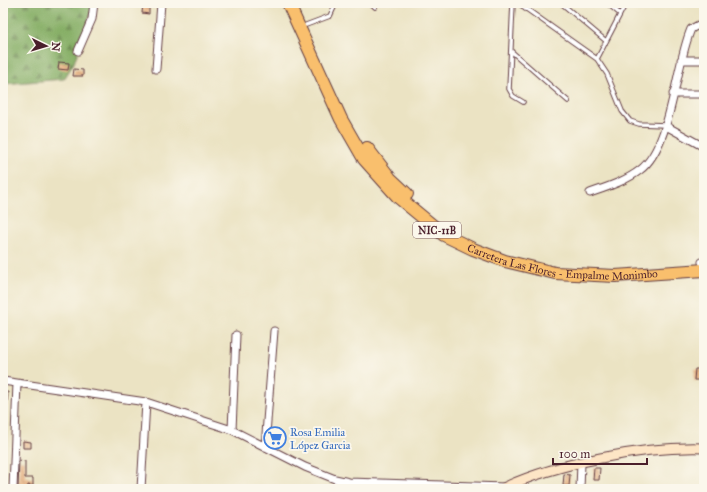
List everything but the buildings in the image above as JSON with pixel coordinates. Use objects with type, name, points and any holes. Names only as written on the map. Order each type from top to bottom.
[{"type":"highway","name":"Carretera Las Flores - Empalme Monimbo","points":[[288,3],[341,119],[364,159],[398,197],[444,235],[473,249],[505,261],[561,274],[615,276],[704,264]]},
{"type":"highway","name":"Carretera Las Flores - Empalme Monimbo","points":[[296,3],[357,134],[372,156],[411,198],[454,232],[467,239],[511,256],[531,262],[565,267],[609,269],[704,264]]},
{"type":"street","points":[[78,51],[92,19],[94,3]]},
{"type":"street","points":[[156,70],[161,3]]},
{"type":"street","points":[[590,193],[620,181],[641,170],[651,158],[666,126],[685,43],[691,28],[704,22]]},
{"type":"street","points":[[681,60],[704,60]]},
{"type":"street","points":[[674,94],[704,94]]},
{"type":"street","points":[[666,126],[704,148]]},
{"type":"street","points":[[265,447],[274,331]]},
{"type":"street","points":[[232,430],[236,335]]},
{"type":"street","points":[[3,382],[146,402],[232,430],[305,467],[335,479],[349,482],[504,488],[517,486],[601,457],[686,447],[704,448]]},
{"type":"street","points":[[13,489],[17,383]]},
{"type":"street","points":[[141,489],[146,402]]},
{"type":"street","points":[[580,489],[581,463]]},
{"type":"lane","points":[[306,25],[330,16],[336,3]]},
{"type":"lane","points":[[371,3],[375,7]]},
{"type":"lane","points":[[513,3],[509,89],[513,96],[523,102]]},
{"type":"lane","points":[[518,3],[524,9],[597,59],[607,74],[622,111],[630,121],[639,124],[666,126]]},
{"type":"lane","points":[[524,9],[530,3]]},
{"type":"lane","points":[[561,3],[606,42]]},
{"type":"lane","points":[[607,3],[620,14]]},
{"type":"lane","points":[[597,59],[626,3]]},
{"type":"lane","points":[[510,50],[568,101]]},
{"type":"green space","points":[[3,3],[94,3],[74,63],[64,79],[3,84]]},
{"type":"place","name":"Rosa Emilia López Garcia","points":[[275,438]]}]
